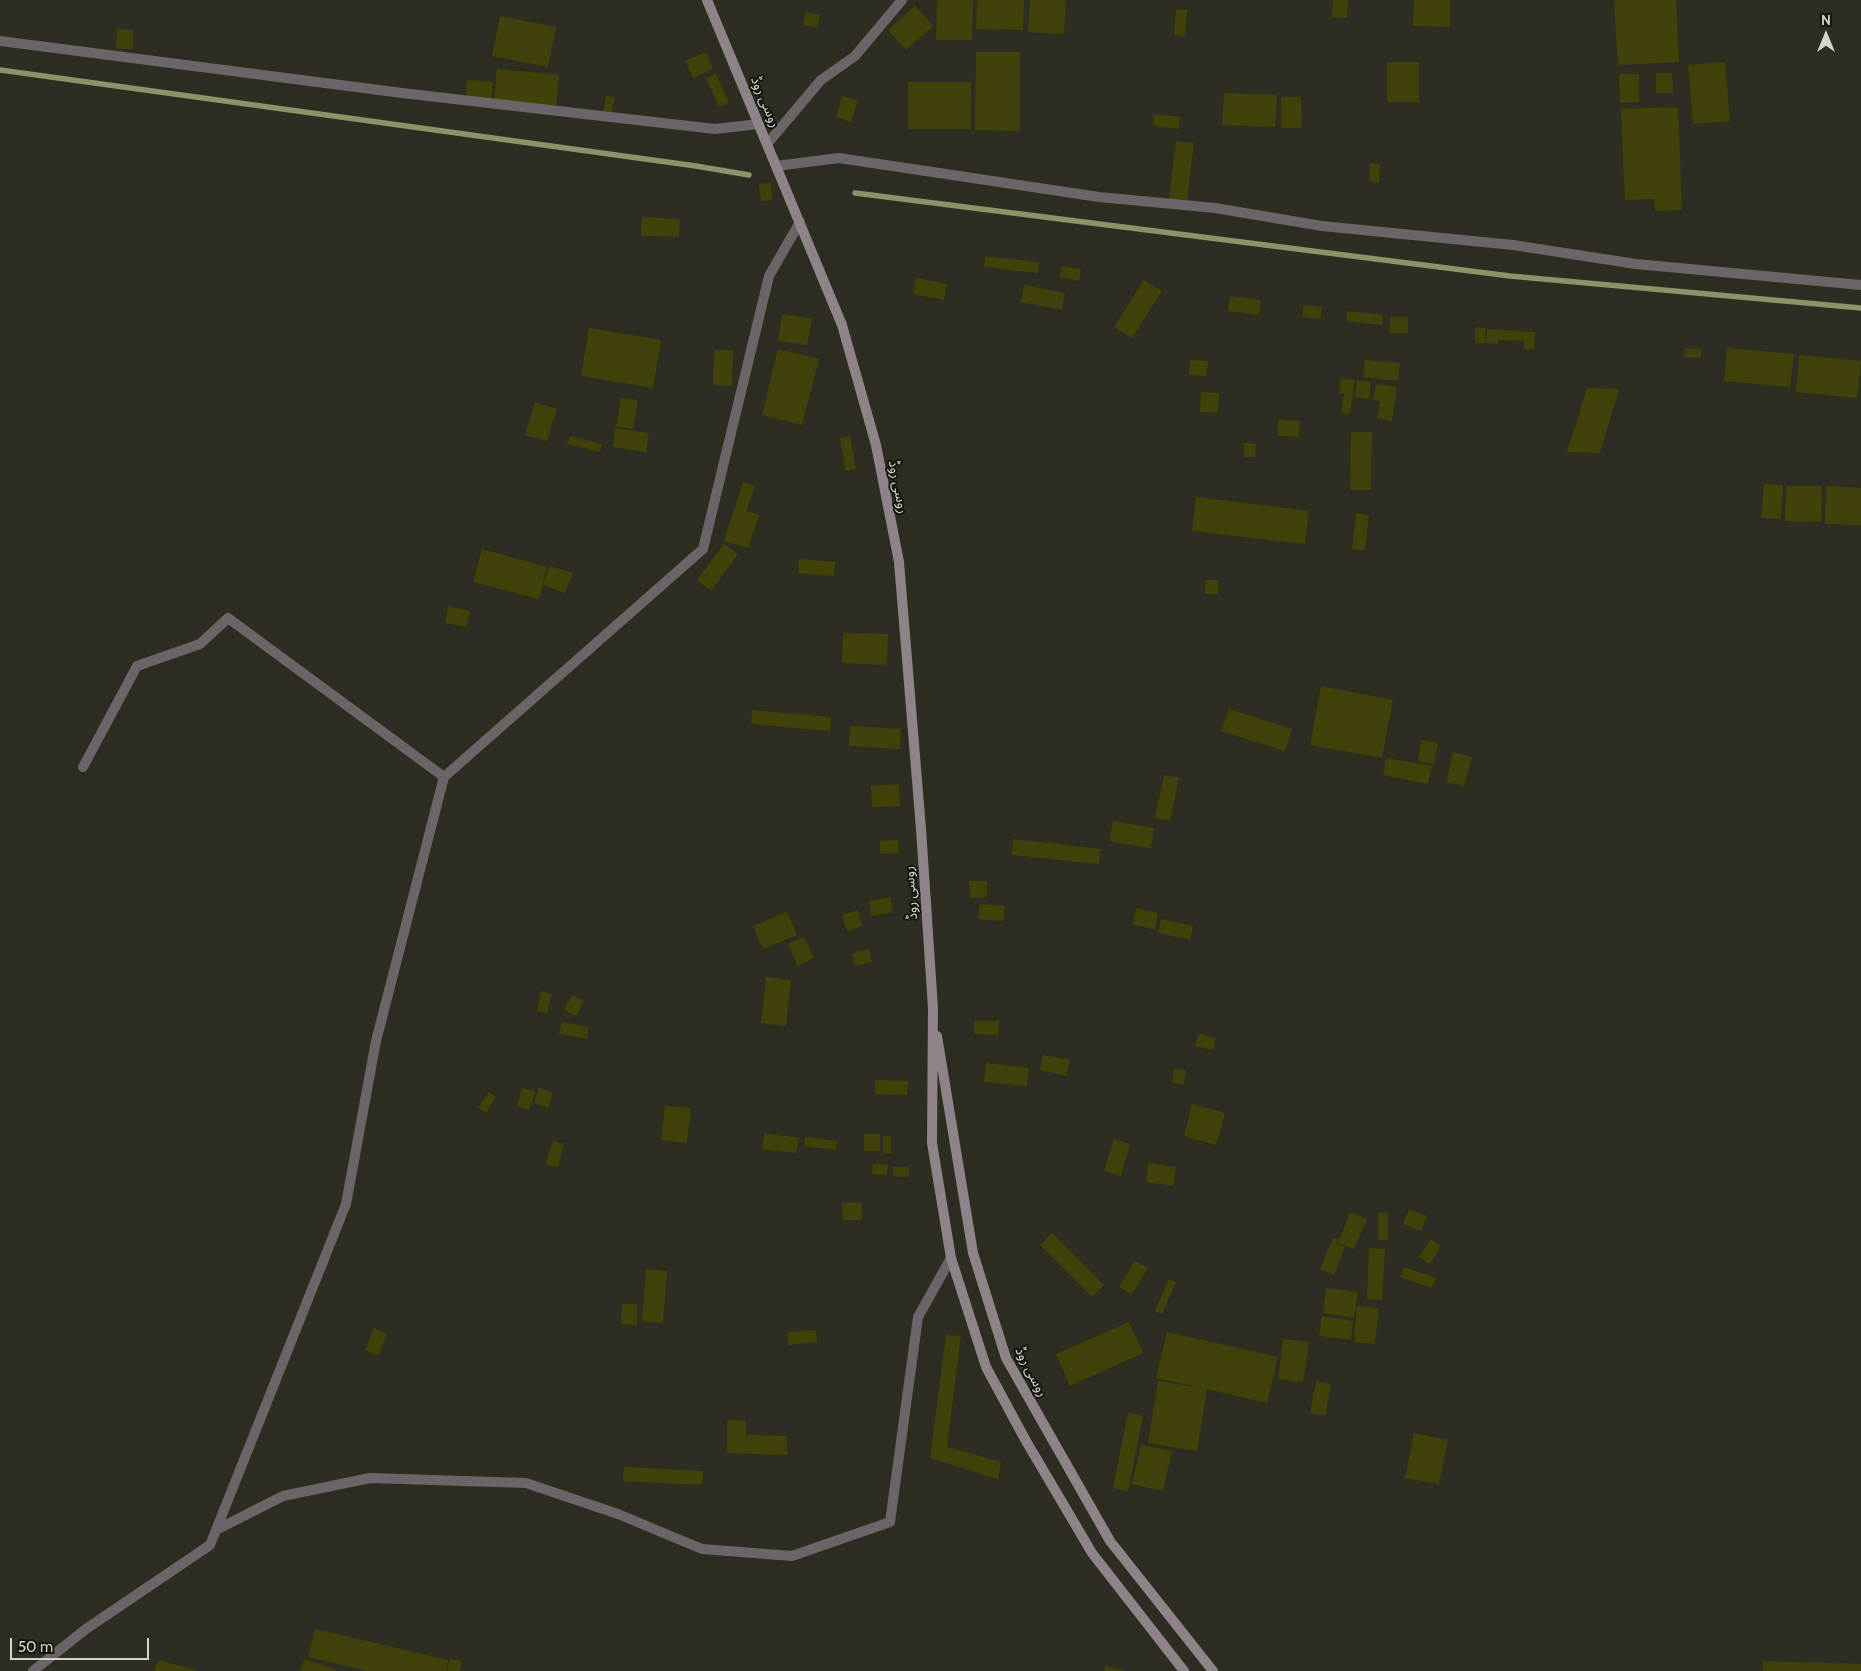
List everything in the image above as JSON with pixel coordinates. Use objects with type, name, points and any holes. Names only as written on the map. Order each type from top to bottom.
[{"type":"main road","name":"روسی روڈ","points":[[707,0],[842,326],[876,445],[899,562],[921,829],[933,1008],[932,1142],[951,1258],[986,1367],[1026,1441],[1092,1553],[1184,1671]]},
{"type":"main road","name":"روسی روڈ","points":[[933,1008],[973,1253],[1006,1358],[1110,1541],[1213,1671]]},
{"type":"street","points":[[767,144],[820,80],[855,56],[902,0]]},
{"type":"street","points":[[0,42],[402,93],[715,129],[759,124]]},
{"type":"street","points":[[776,166],[839,158],[1099,197],[1215,208],[1322,226],[1513,245],[1636,264],[1861,285]]},
{"type":"street","points":[[33,1671],[86,1629],[210,1545],[346,1204],[376,1041],[444,777],[703,549],[769,276],[800,222]]},
{"type":"street","points":[[83,767],[137,666],[200,644],[228,618],[444,777]]},
{"type":"street","points":[[216,1530],[283,1496],[370,1478],[526,1483],[618,1514],[702,1549],[792,1556],[890,1522],[918,1317],[951,1258]]},
{"type":"building","points":[[937,0],[973,0],[972,40],[936,40]]},
{"type":"building","points":[[977,0],[1024,0],[1023,30],[976,29]]},
{"type":"building","points":[[1030,0],[1066,0],[1064,34],[1028,32]]},
{"type":"building","points":[[1333,0],[1348,0],[1347,18],[1332,17]]},
{"type":"building","points":[[1414,0],[1450,0],[1450,27],[1413,26]]},
{"type":"building","points":[[1614,0],[1676,0],[1679,62],[1618,65]]},
{"type":"building","points":[[915,6],[933,26],[906,50],[888,30]]},
{"type":"building","points":[[1176,9],[1187,10],[1185,36],[1174,35]]},
{"type":"building","points":[[806,12],[820,15],[817,28],[803,25]]},
{"type":"building","points":[[500,16],[556,27],[548,67],[492,56]]},
{"type":"building","points":[[117,29],[133,30],[133,49],[116,49]]},
{"type":"building","points":[[706,52],[713,69],[693,78],[685,61]]},
{"type":"building","points":[[976,52],[1020,52],[1020,131],[975,130]]},
{"type":"building","points":[[1387,62],[1419,62],[1419,102],[1387,102]]},
{"type":"building","points":[[1725,62],[1730,121],[1693,124],[1688,65]]},
{"type":"building","points":[[497,69],[559,75],[556,108],[494,102]]},
{"type":"building","points":[[1656,73],[1672,73],[1673,93],[1656,93]]},
{"type":"building","points":[[716,74],[729,103],[719,107],[706,78]]},
{"type":"building","points":[[1619,74],[1639,74],[1639,102],[1620,103]]},
{"type":"building","points":[[467,80],[493,82],[492,101],[466,99]]},
{"type":"building","points":[[908,82],[971,82],[971,129],[908,129]]},
{"type":"building","points":[[1224,93],[1277,95],[1275,127],[1222,125]]},
{"type":"building","points":[[606,96],[615,97],[611,115],[603,114]]},
{"type":"building","points":[[842,96],[858,101],[851,122],[836,117]]},
{"type":"building","points":[[1281,97],[1301,97],[1302,128],[1281,128]]},
{"type":"building","points":[[1678,107],[1682,210],[1655,211],[1654,199],[1625,200],[1621,109]]},
{"type":"building","points":[[1154,114],[1180,117],[1179,129],[1153,126]]},
{"type":"building","points":[[1176,141],[1194,143],[1187,201],[1169,199]]},
{"type":"building","points":[[1370,163],[1380,164],[1379,183],[1369,182]]},
{"type":"building","points":[[771,183],[772,200],[761,201],[759,184]]},
{"type":"building","points":[[642,217],[680,219],[679,237],[641,236]]},
{"type":"building","points":[[985,256],[1039,262],[1038,273],[984,267]]},
{"type":"building","points":[[1062,266],[1081,269],[1079,281],[1060,277]]},
{"type":"building","points":[[916,278],[947,284],[944,300],[913,294]]},
{"type":"building","points":[[1144,280],[1162,291],[1132,338],[1114,327]]},
{"type":"building","points":[[1024,285],[1065,293],[1062,310],[1021,302]]},
{"type":"building","points":[[1230,296],[1261,300],[1259,315],[1228,311]]},
{"type":"building","points":[[1303,305],[1322,307],[1321,319],[1302,317]]},
{"type":"building","points":[[1347,311],[1383,315],[1382,325],[1346,321]]},
{"type":"building","points":[[782,314],[812,319],[807,345],[778,341]]},
{"type":"building","points":[[1390,317],[1408,317],[1408,333],[1390,333]]},
{"type":"building","points":[[1475,327],[1486,328],[1485,343],[1475,343]]},
{"type":"building","points":[[589,328],[661,340],[653,388],[581,376]]},
{"type":"building","points":[[1487,329],[1535,332],[1534,349],[1524,349],[1524,341],[1498,340],[1498,344],[1486,343]]},
{"type":"building","points":[[1685,348],[1701,349],[1701,358],[1684,357]]},
{"type":"building","points":[[1727,348],[1794,354],[1790,387],[1724,381]]},
{"type":"building","points":[[778,349],[819,359],[802,425],[762,415]]},
{"type":"building","points":[[714,350],[733,350],[732,386],[713,385]]},
{"type":"building","points":[[1799,355],[1861,361],[1857,398],[1796,392]]},
{"type":"building","points":[[1190,360],[1208,361],[1206,376],[1189,375]]},
{"type":"building","points":[[1365,360],[1400,363],[1398,381],[1363,377]]},
{"type":"building","points":[[1341,378],[1355,380],[1350,414],[1341,413],[1344,394],[1339,393]]},
{"type":"building","points":[[1357,380],[1371,382],[1369,399],[1355,397]]},
{"type":"building","points":[[1376,384],[1397,387],[1392,421],[1377,419],[1380,401],[1373,400]]},
{"type":"building","points":[[1587,388],[1619,389],[1600,453],[1567,452]]},
{"type":"building","points":[[1201,392],[1219,393],[1218,413],[1200,412]]},
{"type":"building","points":[[621,398],[638,400],[633,429],[616,427]]},
{"type":"building","points":[[535,402],[557,409],[547,441],[525,435]]},
{"type":"building","points":[[1278,419],[1300,421],[1299,437],[1277,436]]},
{"type":"building","points":[[615,428],[649,433],[646,452],[613,447]]},
{"type":"building","points":[[1351,432],[1372,432],[1371,490],[1350,490]]},
{"type":"building","points":[[570,436],[602,444],[600,452],[567,444]]},
{"type":"building","points":[[850,436],[856,469],[846,471],[840,438]]},
{"type":"building","points":[[1244,443],[1256,444],[1255,457],[1244,457]]},
{"type":"building","points":[[743,482],[755,486],[746,511],[759,515],[748,548],[724,541]]},
{"type":"building","points":[[1764,484],[1783,485],[1781,519],[1761,518]]},
{"type":"building","points":[[1786,486],[1822,486],[1821,522],[1785,521]]},
{"type":"building","points":[[1826,486],[1861,488],[1861,525],[1825,524]]},
{"type":"building","points":[[1196,497],[1309,511],[1305,544],[1192,531]]},
{"type":"building","points":[[1356,513],[1369,515],[1365,550],[1352,549]]},
{"type":"building","points":[[724,544],[738,554],[711,591],[697,580]]},
{"type":"building","points":[[482,549],[547,567],[539,599],[473,582]]},
{"type":"building","points":[[799,559],[835,562],[834,576],[798,573]]},
{"type":"building","points":[[550,566],[573,573],[565,593],[543,585]]},
{"type":"building","points":[[1206,580],[1219,580],[1218,594],[1205,594]]},
{"type":"building","points":[[448,606],[470,611],[467,627],[445,623]]},
{"type":"building","points":[[843,633],[888,634],[887,665],[842,663]]},
{"type":"building","points":[[1321,686],[1393,700],[1382,758],[1310,745]]},
{"type":"building","points":[[1229,709],[1292,729],[1285,751],[1221,731]]},
{"type":"building","points":[[752,710],[831,717],[830,731],[751,724]]},
{"type":"building","points":[[850,726],[901,729],[900,749],[849,746]]},
{"type":"building","points":[[1421,740],[1438,743],[1434,764],[1418,761]]},
{"type":"building","points":[[1453,752],[1472,757],[1464,786],[1446,782]]},
{"type":"building","points":[[1386,758],[1432,766],[1428,784],[1383,775]]},
{"type":"building","points":[[1164,775],[1179,778],[1170,821],[1155,818]]},
{"type":"building","points":[[899,784],[900,806],[872,807],[871,786]]},
{"type":"building","points":[[1113,821],[1154,828],[1151,848],[1109,841]]},
{"type":"building","points":[[1013,839],[1101,849],[1099,864],[1012,855]]},
{"type":"building","points":[[898,840],[899,853],[880,854],[880,841]]},
{"type":"building","points":[[969,881],[987,881],[987,897],[970,898]]},
{"type":"building","points":[[890,897],[893,912],[871,916],[869,901]]},
{"type":"building","points":[[980,904],[1005,906],[1003,921],[978,919]]},
{"type":"building","points":[[1136,908],[1158,913],[1155,930],[1133,924]]},
{"type":"building","points":[[858,910],[862,926],[847,931],[842,915]]},
{"type":"building","points":[[787,912],[797,935],[763,949],[753,926]]},
{"type":"building","points":[[1161,919],[1193,926],[1190,940],[1158,933]]},
{"type":"building","points":[[804,937],[814,958],[798,966],[788,944]]},
{"type":"building","points":[[869,949],[872,962],[855,966],[852,953]]},
{"type":"building","points":[[766,977],[791,980],[786,1026],[761,1023]]},
{"type":"building","points":[[541,991],[552,994],[547,1013],[537,1011]]},
{"type":"building","points":[[572,995],[584,1001],[576,1016],[564,1010]]},
{"type":"building","points":[[974,1021],[999,1021],[998,1035],[974,1034]]},
{"type":"building","points":[[562,1022],[589,1027],[587,1039],[559,1034]]},
{"type":"building","points":[[1199,1033],[1216,1038],[1213,1050],[1195,1046]]},
{"type":"building","points":[[1043,1055],[1070,1060],[1067,1076],[1040,1070]]},
{"type":"building","points":[[986,1063],[1029,1068],[1027,1086],[984,1082]]},
{"type":"building","points":[[1174,1069],[1186,1070],[1184,1085],[1172,1083]]},
{"type":"building","points":[[875,1080],[908,1081],[907,1095],[875,1094]]},
{"type":"building","points":[[522,1088],[535,1092],[529,1110],[517,1106]]},
{"type":"building","points":[[539,1088],[553,1093],[548,1108],[534,1103]]},
{"type":"building","points":[[489,1092],[496,1097],[486,1113],[478,1107]]},
{"type":"building","points":[[1192,1104],[1225,1113],[1216,1145],[1184,1136]]},
{"type":"building","points":[[665,1106],[691,1108],[687,1143],[661,1140]]},
{"type":"building","points":[[764,1133],[799,1138],[796,1153],[762,1149]]},
{"type":"building","points":[[864,1134],[880,1134],[880,1151],[864,1151]]},
{"type":"building","points":[[883,1136],[891,1136],[891,1153],[883,1153]]},
{"type":"building","points":[[805,1137],[837,1141],[836,1150],[804,1146]]},
{"type":"building","points":[[1114,1139],[1130,1144],[1121,1176],[1104,1171]]},
{"type":"building","points":[[553,1141],[564,1144],[558,1167],[546,1164]]},
{"type":"building","points":[[1148,1163],[1176,1167],[1173,1186],[1146,1182]]},
{"type":"building","points":[[873,1164],[888,1165],[887,1175],[872,1174]]},
{"type":"building","points":[[893,1167],[909,1167],[909,1177],[893,1176]]},
{"type":"building","points":[[862,1202],[862,1220],[843,1220],[842,1203]]},
{"type":"building","points":[[1409,1209],[1427,1216],[1421,1231],[1403,1224]]},
{"type":"building","points":[[1350,1212],[1367,1219],[1354,1249],[1338,1243]]},
{"type":"building","points":[[1378,1213],[1388,1213],[1388,1240],[1378,1240]]},
{"type":"building","points":[[1052,1233],[1104,1285],[1092,1297],[1040,1245]]},
{"type":"building","points":[[1333,1238],[1338,1239],[1336,1243],[1345,1247],[1334,1275],[1320,1269]]},
{"type":"building","points":[[1431,1239],[1441,1246],[1430,1264],[1419,1257]]},
{"type":"building","points":[[1369,1248],[1385,1249],[1382,1300],[1367,1299]]},
{"type":"building","points":[[1135,1261],[1148,1268],[1132,1294],[1119,1287]]},
{"type":"building","points":[[1404,1267],[1436,1278],[1432,1288],[1400,1277]]},
{"type":"building","points":[[646,1269],[667,1271],[663,1323],[642,1321]]},
{"type":"building","points":[[1169,1279],[1176,1282],[1162,1314],[1155,1311]]},
{"type":"building","points":[[1326,1288],[1358,1292],[1354,1318],[1323,1313]]},
{"type":"building","points":[[622,1304],[637,1304],[637,1325],[621,1324]]},
{"type":"building","points":[[1357,1306],[1379,1308],[1375,1344],[1354,1342]]},
{"type":"building","points":[[1322,1316],[1353,1321],[1351,1340],[1319,1336]]},
{"type":"building","points":[[1129,1322],[1143,1353],[1070,1386],[1056,1354]]},
{"type":"building","points":[[374,1328],[387,1334],[378,1356],[365,1350]]},
{"type":"building","points":[[816,1330],[817,1342],[788,1345],[787,1332]]},
{"type":"building","points":[[1167,1332],[1278,1357],[1267,1403],[1207,1389],[1197,1451],[1148,1443],[1158,1381],[1202,1388],[1156,1378]]},
{"type":"building","points":[[946,1335],[961,1336],[947,1447],[1001,1462],[998,1479],[930,1458]]},
{"type":"building","points":[[1283,1339],[1309,1342],[1303,1382],[1278,1379]]},
{"type":"building","points":[[1316,1381],[1331,1384],[1325,1416],[1310,1413]]},
{"type":"building","points":[[1128,1412],[1143,1416],[1128,1491],[1113,1488]]},
{"type":"building","points":[[727,1420],[746,1421],[746,1435],[787,1436],[787,1455],[727,1453]]},
{"type":"building","points":[[1414,1433],[1448,1440],[1439,1484],[1405,1478]]},
{"type":"building","points":[[1141,1445],[1172,1451],[1163,1491],[1132,1484]]},
{"type":"building","points":[[624,1467],[703,1471],[702,1485],[623,1481]]},
{"type":"building","points":[[315,1629],[448,1660],[446,1671],[367,1671],[308,1657]]},
{"type":"building","points":[[304,1659],[335,1669],[335,1671],[300,1671]]},
{"type":"building","points":[[450,1659],[462,1661],[460,1671],[447,1671]]},
{"type":"building","points":[[158,1660],[196,1670],[196,1671],[154,1671]]},
{"type":"building","points":[[1763,1661],[1861,1664],[1861,1671],[1763,1671]]},
{"type":"building","points":[[1105,1666],[1123,1670],[1123,1671],[1104,1671]]},
{"type":"waterway","points":[[0,70],[696,166],[749,175]]},
{"type":"waterway","points":[[855,193],[1510,276],[1861,308]]}]
